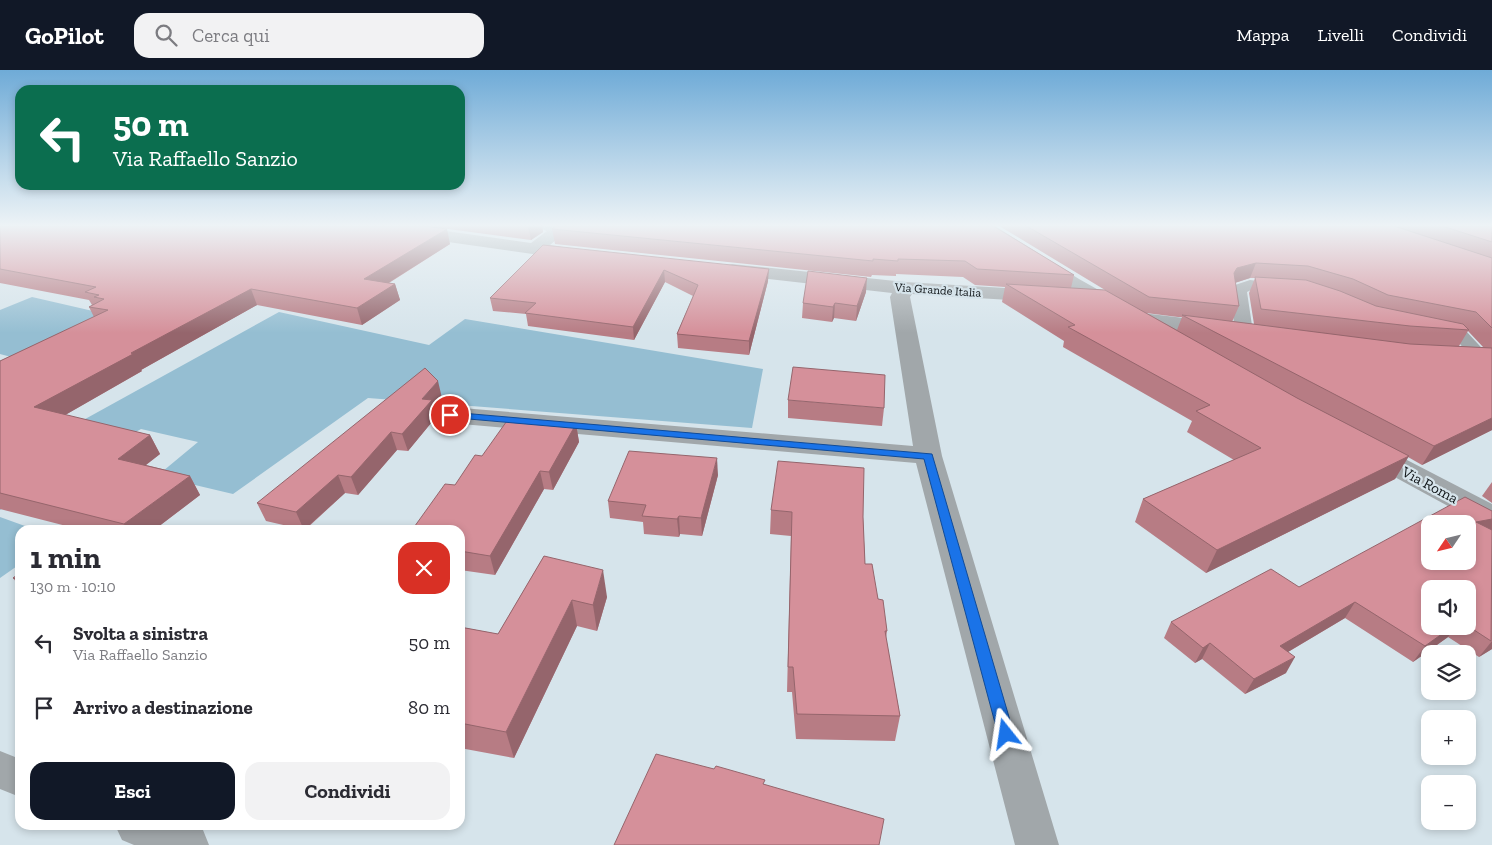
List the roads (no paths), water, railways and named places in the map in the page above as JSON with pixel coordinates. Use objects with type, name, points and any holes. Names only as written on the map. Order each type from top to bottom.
[{"type":"street","points":[[1036,260],[1072,283],[1186,348]]},
{"type":"street","name":"Via Grande Italia","points":[[710,268],[905,288],[1104,301]]},
{"type":"street","points":[[905,288],[900,297],[928,456],[1037,845]]},
{"type":"street","points":[[1134,318],[1254,333]]},
{"type":"street","points":[[1455,356],[1487,358]]},
{"type":"street","points":[[450,415],[928,456]]},
{"type":"street","name":"Via Roma","points":[[1349,441],[1492,517]]},
{"type":"street","points":[[0,770],[15,776]]},
{"type":"street","points":[[150,830],[187,845]]},
{"type":"lane","points":[[1254,333],[1238,290],[1241,287],[1250,285],[1301,289]]},
{"type":"lane","points":[[1422,326],[1460,335],[1487,358]]}]
